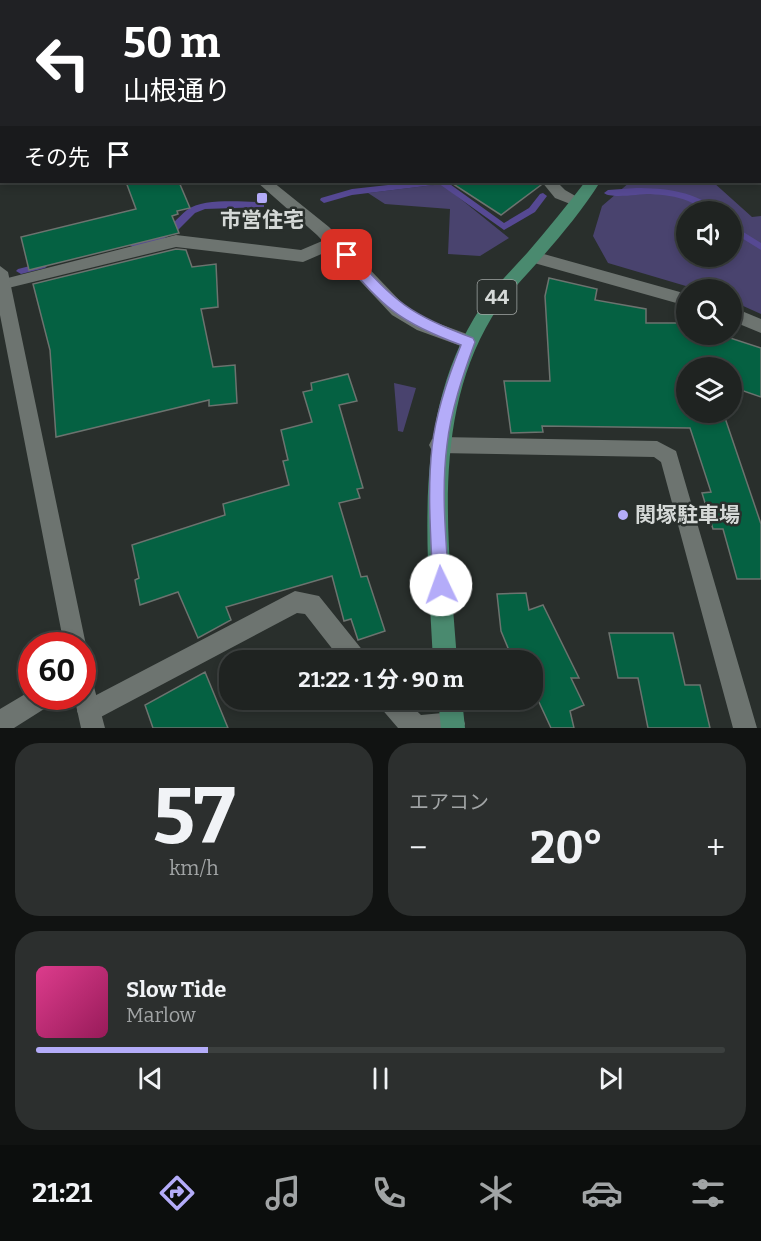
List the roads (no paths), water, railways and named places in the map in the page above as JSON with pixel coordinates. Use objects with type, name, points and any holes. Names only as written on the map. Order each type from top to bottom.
[{"type":"main road","name":"44","points":[[444,650],[437,505],[439,445],[453,384],[469,342],[499,296],[592,183]]},
{"type":"main road","points":[[451,710],[453,726]]},
{"type":"street","points":[[265,183],[334,242],[398,310],[423,325],[469,342]]},
{"type":"street","points":[[550,183],[560,194],[578,202]]},
{"type":"street","points":[[72,632],[1,281],[176,241],[303,256],[334,242]]},
{"type":"street","points":[[533,257],[676,297]]},
{"type":"street","points":[[742,318],[761,326]]},
{"type":"street","points":[[439,445],[657,449],[669,457],[745,728]]},
{"type":"street","points":[[91,719],[295,602],[304,601],[311,604],[348,650]]},
{"type":"street","points":[[0,723],[21,710]]},
{"type":"street","points":[[397,710],[418,728],[453,726]]},
{"type":"waterway","points":[[324,200],[352,192],[426,183]]},
{"type":"waterway","points":[[443,183],[504,227],[532,210],[543,196]]},
{"type":"waterway","points":[[608,193],[664,192],[696,201]]},
{"type":"waterway","points":[[133,244],[154,240],[173,230],[192,211],[204,206],[261,205]]},
{"type":"waterway","points":[[742,235],[761,247]]},
{"type":"waterway","points":[[21,271],[42,266]]},
{"type":"place","name":"市営住宅","points":[[262,198]]},
{"type":"place","name":"関塚駐車場","points":[[623,515]]}]
